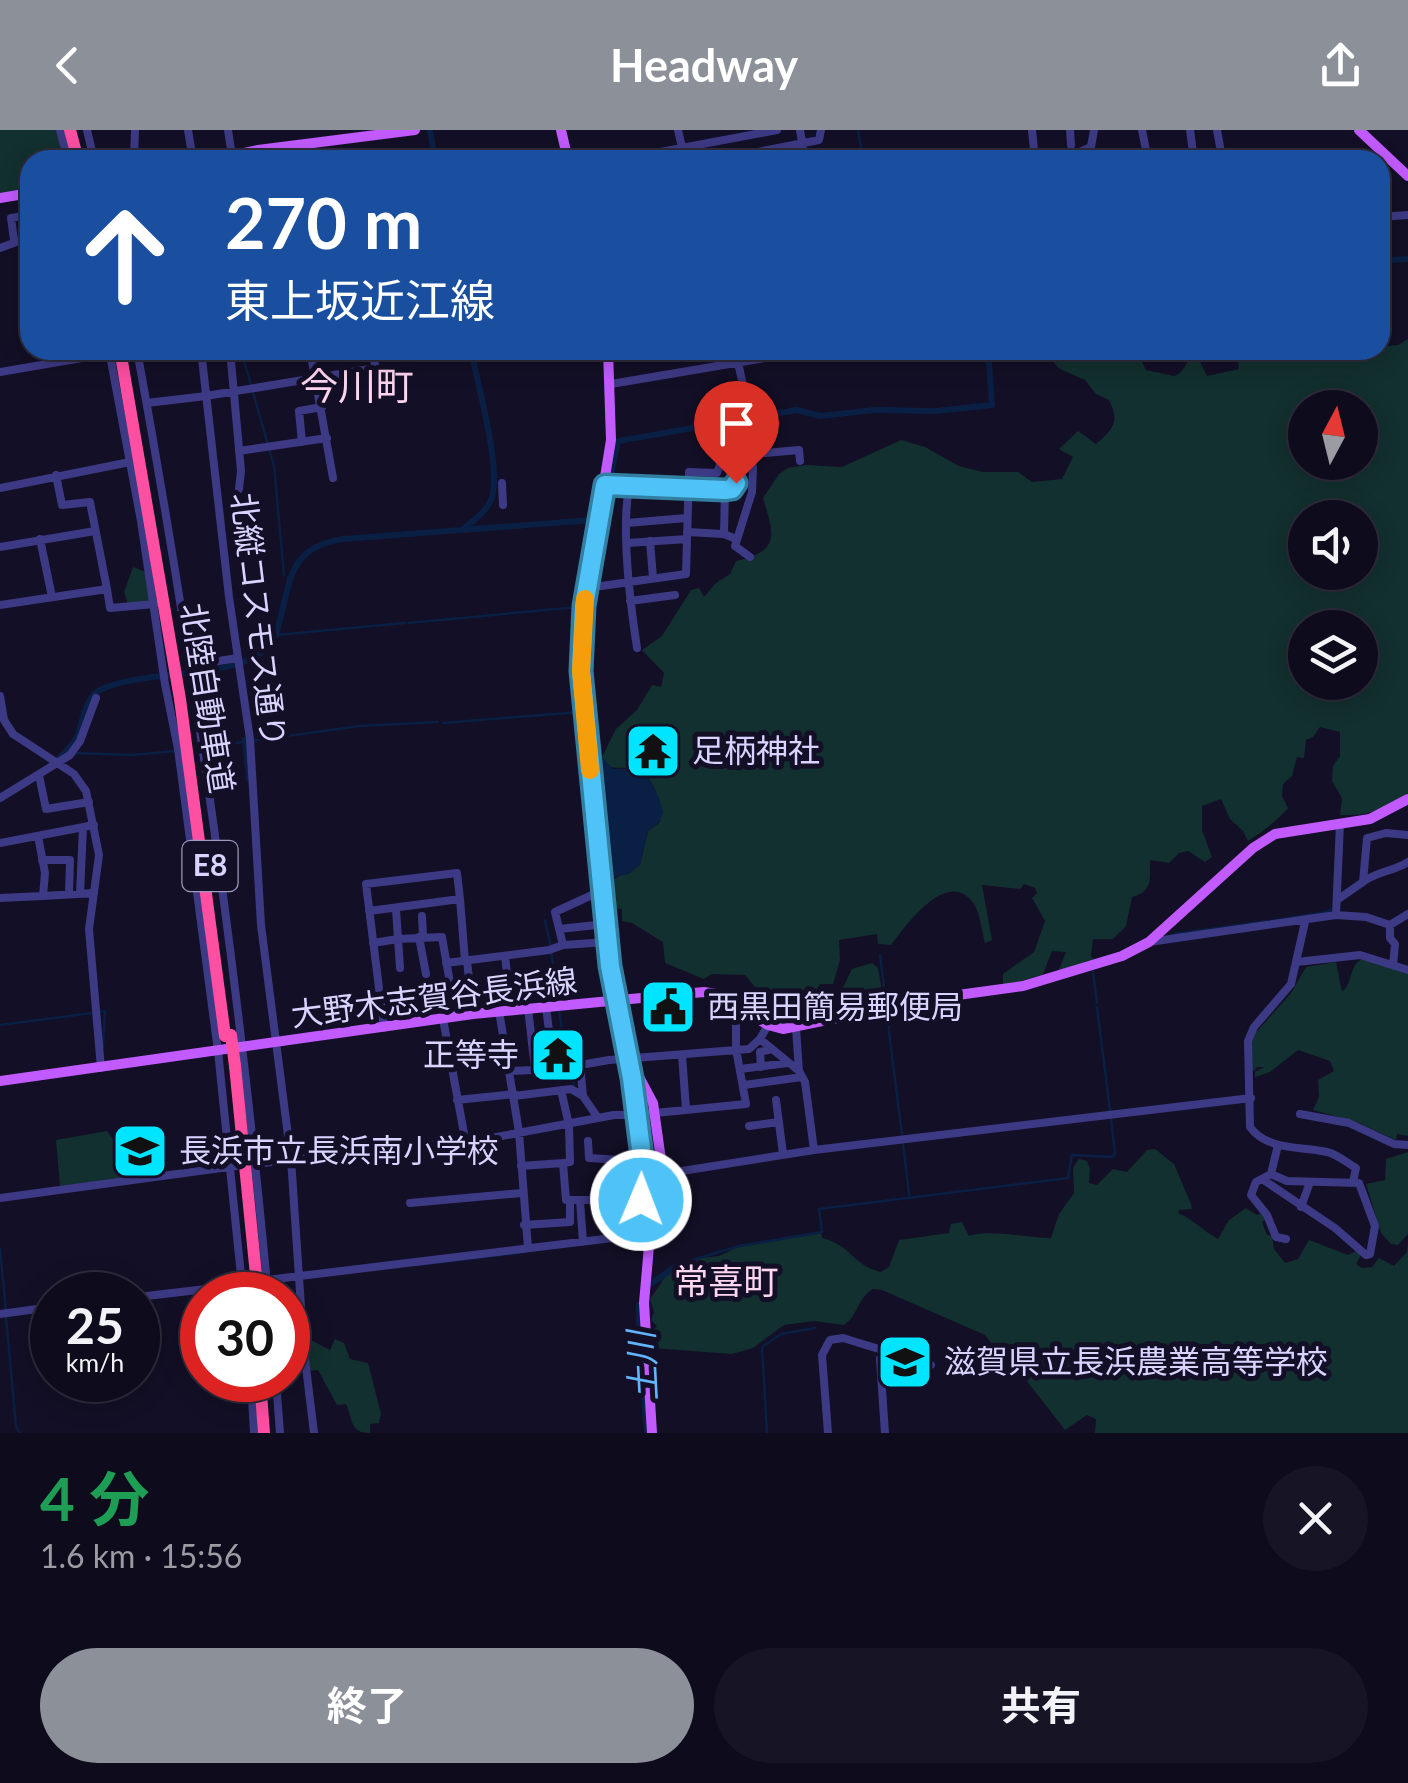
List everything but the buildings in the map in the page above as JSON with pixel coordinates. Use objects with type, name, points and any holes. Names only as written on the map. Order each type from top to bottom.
[{"type":"highway","name":"北陸自動車道","points":[[118,360],[183,698],[232,1066],[251,1272]]},
{"type":"highway","points":[[265,1402],[267,1433]]},
{"type":"main road","points":[[256,150],[313,136],[415,130]]},
{"type":"main road","points":[[1362,131],[1381,150]]},
{"type":"main road","points":[[1390,158],[1408,176]]},
{"type":"main road","points":[[609,360],[612,427],[587,588],[581,671],[616,1002],[628,1058],[655,1112],[662,1174],[647,1234],[644,1310],[652,1433]]},
{"type":"main road","name":"大野木志賀谷長浜線","points":[[0,1080],[528,1008],[704,992],[716,994],[768,1025],[796,1028],[936,998],[1023,986],[1122,956],[1149,942],[1265,840],[1286,830],[1370,819],[1407,803]]},
{"type":"street","points":[[678,130],[683,150]]},
{"type":"street","points":[[667,150],[777,130]]},
{"type":"street","points":[[800,130],[804,150]]},
{"type":"street","points":[[771,150],[819,140],[820,130]]},
{"type":"street","points":[[1070,130],[1071,144]]},
{"type":"street","points":[[1082,150],[1091,147],[1094,130]]},
{"type":"street","points":[[0,248],[11,246],[12,218],[20,217]]},
{"type":"street","points":[[14,240],[20,239]]},
{"type":"street","points":[[0,372],[66,360]]},
{"type":"street","points":[[117,360],[181,770],[250,1272]]},
{"type":"street","points":[[139,360],[193,670],[243,1049],[252,1164],[253,1272]]},
{"type":"street","name":"北縦コスモス通り","points":[[202,360],[250,740],[261,925],[299,1272]]},
{"type":"street","points":[[231,360],[239,489]]},
{"type":"street","points":[[312,360],[333,478]]},
{"type":"street","points":[[146,403],[376,368],[374,360]]},
{"type":"street","points":[[605,485],[732,489],[744,466],[749,444],[737,360]]},
{"type":"street","points":[[612,384],[772,360]]},
{"type":"street","points":[[302,442],[299,411],[322,407]]},
{"type":"street","points":[[587,588],[686,574],[689,472],[717,474],[731,433],[746,421]]},
{"type":"street","points":[[239,451],[327,438]]},
{"type":"street","points":[[749,444],[765,453],[799,450],[800,461]]},
{"type":"street","points":[[0,488],[130,462]]},
{"type":"street","points":[[744,466],[753,466],[752,485],[734,546],[750,557]]},
{"type":"street","points":[[56,475],[62,505],[90,502],[110,608],[154,604]]},
{"type":"street","points":[[502,484],[503,505]]},
{"type":"street","points":[[630,486],[630,602],[637,648]]},
{"type":"street","points":[[724,534],[725,490]]},
{"type":"street","points":[[628,523],[686,518]]},
{"type":"street","points":[[0,547],[96,531]]},
{"type":"street","points":[[628,543],[687,535],[724,534],[736,539]]},
{"type":"street","points":[[40,539],[52,596]]},
{"type":"street","points":[[650,541],[653,578]]},
{"type":"street","points":[[0,605],[108,589]]},
{"type":"street","points":[[630,602],[675,595]]},
{"type":"street","points":[[193,670],[239,666]]},
{"type":"street","points":[[0,696],[2,720],[13,734],[82,782],[89,802],[99,855],[89,943],[101,1068]]},
{"type":"street","points":[[0,798],[40,775],[80,741],[96,698]]},
{"type":"street","points":[[40,775],[46,809],[89,802]]},
{"type":"street","points":[[0,843],[94,824]]},
{"type":"street","points":[[1336,915],[1340,824]]},
{"type":"street","points":[[80,894],[84,827]]},
{"type":"street","points":[[1363,882],[1367,838],[1386,833],[1408,836]]},
{"type":"street","points":[[38,836],[43,896]]},
{"type":"street","points":[[42,860],[70,860],[68,894]]},
{"type":"street","points":[[1337,900],[1370,876],[1392,872],[1408,862]]},
{"type":"street","points":[[384,1028],[366,884],[457,873],[473,1014]]},
{"type":"street","points":[[563,945],[555,912],[603,890]]},
{"type":"street","points":[[0,898],[94,893]]},
{"type":"street","points":[[370,910],[460,898]]},
{"type":"street","points":[[396,909],[400,968]]},
{"type":"street","points":[[1149,942],[1336,915],[1366,917],[1390,925],[1406,917]]},
{"type":"street","points":[[422,916],[426,974]]},
{"type":"street","points":[[1305,922],[1291,984],[1254,1027],[1248,1041],[1250,1126],[1256,1135],[1278,1145],[1333,1153],[1356,1168],[1353,1182]]},
{"type":"street","points":[[559,929],[606,924]]},
{"type":"street","points":[[1390,925],[1390,938],[1395,944],[1393,965]]},
{"type":"street","points":[[372,943],[441,936],[456,1017]]},
{"type":"street","points":[[446,963],[608,942]]},
{"type":"street","points":[[1297,962],[1360,954],[1408,970]]},
{"type":"street","points":[[505,956],[505,1011],[519,1132],[526,1249]]},
{"type":"street","points":[[555,1006],[551,1048],[564,1051],[598,1118]]},
{"type":"street","points":[[252,1164],[569,1126],[598,1118],[746,1104],[736,1049],[736,1006]]},
{"type":"street","points":[[528,1008],[535,1068]]},
{"type":"street","points":[[443,1019],[465,1139]]},
{"type":"street","points":[[510,1072],[752,1048],[768,1025]]},
{"type":"street","points":[[796,1028],[814,1150]]},
{"type":"street","points":[[760,1039],[801,1074]]},
{"type":"street","points":[[761,1067],[760,1052],[772,1049]]},
{"type":"street","points":[[682,1056],[686,1109]]},
{"type":"street","points":[[740,1069],[788,1063]]},
{"type":"street","points":[[522,1166],[570,1162],[566,1089],[574,1066]]},
{"type":"street","points":[[744,1084],[801,1074]]},
{"type":"street","points":[[310,1277],[647,1234],[635,1076]]},
{"type":"street","points":[[457,1100],[566,1089],[584,1095]]},
{"type":"street","points":[[662,1174],[814,1150],[1251,1098]]},
{"type":"street","points":[[776,1100],[783,1154]]},
{"type":"street","points":[[1300,1114],[1349,1122],[1394,1144],[1408,1145]]},
{"type":"street","points":[[748,1126],[778,1122]]},
{"type":"street","points":[[588,1140],[589,1158],[642,1157]]},
{"type":"street","points":[[1278,1145],[1271,1174],[1256,1182],[1251,1194],[1268,1215],[1276,1238],[1286,1239]]},
{"type":"street","points":[[615,1160],[615,1192]]},
{"type":"street","points":[[563,1163],[565,1199],[592,1200],[594,1194],[641,1190]]},
{"type":"street","points":[[0,1198],[233,1166]]},
{"type":"street","points":[[1262,1179],[1335,1228],[1366,1255],[1370,1254],[1375,1226],[1359,1183],[1286,1180],[1271,1174]]},
{"type":"street","points":[[1302,1208],[1310,1182]]},
{"type":"street","points":[[410,1204],[522,1192]]},
{"type":"street","points":[[524,1224],[570,1222],[575,1200]]},
{"type":"street","points":[[575,1200],[583,1242]]},
{"type":"street","points":[[0,1314],[30,1310]]},
{"type":"street","points":[[828,1433],[822,1355],[830,1340],[843,1338],[931,1365]]},
{"type":"street","points":[[880,1359],[885,1433]]},
{"type":"street","name":"北縦コスモス通り","points":[[310,1389],[314,1433]]},
{"type":"street","points":[[252,1402],[254,1433]]},
{"type":"street","points":[[278,1402],[280,1433]]},
{"type":"green space","points":[[0,130],[60,130],[66,150],[20,150],[20,192],[0,196]]},
{"type":"green space","points":[[1408,339],[1408,793],[1400,799],[1377,811],[1340,815],[1342,798],[1332,781],[1333,766],[1340,756],[1340,732],[1320,727],[1306,740],[1304,758],[1297,757],[1292,776],[1283,784],[1282,796],[1288,808],[1248,841],[1230,819],[1221,799],[1202,806],[1202,830],[1212,857],[1205,862],[1188,851],[1179,853],[1169,863],[1150,860],[1149,883],[1132,897],[1126,926],[1113,939],[1093,939],[1094,959],[1058,972],[1066,952],[1052,951],[1043,974],[1003,987],[1003,974],[1034,952],[1045,921],[1032,898],[1037,893],[1035,888],[1024,884],[1020,889],[982,885],[992,940],[985,943],[974,904],[964,894],[952,891],[929,902],[891,945],[878,944],[877,934],[839,940],[840,960],[833,984],[820,984],[812,999],[813,1012],[808,1014],[813,1021],[803,1024],[770,1024],[771,1006],[745,975],[712,974],[704,979],[665,963],[663,942],[622,921],[622,909],[610,908],[606,879],[614,879],[640,865],[648,831],[660,822],[657,797],[646,776],[631,769],[607,766],[602,757],[616,729],[637,710],[652,685],[661,687],[664,673],[642,650],[662,636],[691,590],[699,588],[704,597],[730,574],[736,561],[767,546],[771,532],[763,498],[779,474],[806,465],[842,467],[901,440],[925,447],[959,466],[983,472],[1018,472],[1032,482],[1062,479],[1073,457],[1059,449],[1078,431],[1096,444],[1110,429],[1114,414],[1109,400],[1096,394],[1085,380],[1060,369],[1054,360],[1141,360],[1146,370],[1174,376],[1189,360],[1199,360],[1207,376],[1239,369],[1237,360],[1390,360],[1390,346]]},
{"type":"green space","points":[[133,567],[148,573],[153,601],[128,604],[124,592]]},
{"type":"green space","points":[[1362,959],[1408,974],[1408,1136],[1397,1134],[1396,1140],[1357,1122],[1313,1110],[1319,1097],[1318,1080],[1334,1071],[1330,1061],[1298,1050],[1270,1072],[1255,1077],[1255,1072],[1264,1067],[1254,1071],[1251,1068],[1252,1037],[1291,993],[1306,967],[1336,962],[1342,992]]},
{"type":"green space","points":[[872,963],[878,968],[884,1003],[846,1013],[845,1009],[837,1011],[839,996],[852,969]]},
{"type":"green space","points":[[107,1131],[113,1139],[127,1140],[128,1151],[123,1160],[127,1177],[60,1186],[56,1140]]},
{"type":"green space","points":[[1155,1149],[1174,1164],[1191,1204],[1192,1209],[1178,1213],[1218,1239],[1229,1220],[1246,1208],[1257,1215],[1263,1212],[1267,1235],[1272,1236],[1274,1249],[1285,1263],[1298,1259],[1309,1240],[1348,1255],[1363,1252],[1356,1264],[1362,1268],[1372,1267],[1379,1258],[1394,1266],[1407,1252],[1408,1243],[1408,1433],[1095,1433],[1096,1419],[1087,1415],[1065,1430],[1026,1380],[989,1368],[992,1344],[985,1335],[882,1290],[868,1292],[844,1325],[814,1321],[784,1325],[753,1348],[732,1354],[652,1348],[650,1334],[657,1326],[651,1320],[654,1312],[650,1299],[665,1277],[693,1259],[821,1233],[822,1238],[881,1272],[889,1267],[899,1240],[949,1233],[951,1224],[962,1222],[969,1236],[1051,1238],[1059,1214],[1074,1193],[1073,1168],[1079,1159],[1087,1161],[1089,1183],[1097,1185],[1113,1169],[1127,1172],[1147,1150]]},
{"type":"green space","points":[[1408,1152],[1408,1234],[1398,1245],[1391,1244],[1381,1233],[1366,1184],[1385,1180],[1386,1159]]},
{"type":"green space","points":[[335,1339],[344,1343],[350,1359],[368,1363],[381,1414],[379,1423],[370,1424],[370,1433],[355,1428],[346,1404],[337,1405],[318,1370],[310,1371],[310,1340],[330,1350]]},
{"type":"water","points":[[595,756],[602,757],[613,769],[640,773],[657,793],[663,812],[660,821],[648,831],[640,865],[629,874],[606,879]]},
{"type":"waterway","points":[[858,130],[861,150]]},
{"type":"waterway","points":[[430,131],[433,150]]},
{"type":"waterway","points":[[1390,260],[1408,259]]},
{"type":"waterway","points":[[244,360],[274,466],[284,575]]},
{"type":"waterway","points":[[463,529],[486,509],[494,487],[492,449],[473,360]]},
{"type":"waterway","points":[[936,411],[992,405],[989,360]]},
{"type":"waterway","points":[[611,474],[618,441],[797,410],[820,416],[875,410],[933,411]]},
{"type":"waterway","points":[[57,760],[75,740],[87,704],[100,690],[119,683],[234,665],[268,647],[276,635],[296,566],[313,549],[326,543],[592,520],[595,513]]},
{"type":"waterway","points":[[408,623],[578,607]]},
{"type":"waterway","points":[[276,635],[405,623]]},
{"type":"waterway","points":[[443,723],[580,712]]},
{"type":"waterway","points":[[207,747],[360,726],[438,722]]},
{"type":"waterway","points":[[245,740],[249,779]]},
{"type":"waterway","points":[[75,753],[131,755],[175,751]]},
{"type":"waterway","points":[[1271,921],[1333,908]]},
{"type":"waterway","points":[[545,920],[551,947]]},
{"type":"waterway","points":[[1174,934],[1267,921]]},
{"type":"waterway","points":[[551,952],[559,1003]]},
{"type":"waterway","points":[[880,955],[886,1003]]},
{"type":"waterway","points":[[1093,972],[1097,1003]]},
{"type":"waterway","points":[[1097,1007],[1110,1110]]},
{"type":"waterway","points":[[98,1012],[105,1011],[103,1046]]},
{"type":"waterway","points":[[559,1011],[565,1047]]},
{"type":"waterway","points":[[0,1025],[92,1013]]},
{"type":"waterway","points":[[887,1013],[889,1029]]},
{"type":"waterway","points":[[889,1032],[902,1134]]},
{"type":"waterway","points":[[572,1069],[574,1086]]},
{"type":"waterway","points":[[679,1264],[739,1246],[822,1232],[819,1209],[1068,1178],[1072,1155],[1115,1154],[1111,1119]]},
{"type":"waterway","points":[[903,1143],[909,1195]]},
{"type":"waterway","points":[[643,1238],[644,1252]]},
{"type":"waterway","points":[[0,1248],[6,1311]]},
{"type":"waterway","points":[[418,1265],[526,1250]]},
{"type":"waterway","name":"土川","points":[[652,1283],[679,1264]]},
{"type":"waterway","name":"土川","points":[[639,1305],[647,1433]]},
{"type":"waterway","points":[[6,1317],[16,1426],[20,1433]]},
{"type":"waterway","points":[[767,1433],[762,1347],[781,1334],[815,1328]]},
{"type":"slow traffic","points":[[585,599],[581,671],[590,770]]},
{"type":"place","name":"足柄神社","points":[[653,751]]},
{"type":"place","name":"西黒田簡易郵便局","points":[[668,1007]]},
{"type":"place","name":"正等寺","points":[[558,1055]]},
{"type":"place","name":"長浜市立長浜南小学校","points":[[140,1151]]},
{"type":"place","name":"滋賀県立長浜農業高等学校","points":[[905,1362]]},
{"type":"district","name":"今川町","points":[[357,387]]},
{"type":"district","name":"常喜町","points":[[726,1282]]},
{"type":"route","points":[[641,1200],[644,1177],[640,1134],[610,966],[588,751],[581,671],[584,606],[605,485],[725,490],[736,483]]}]
